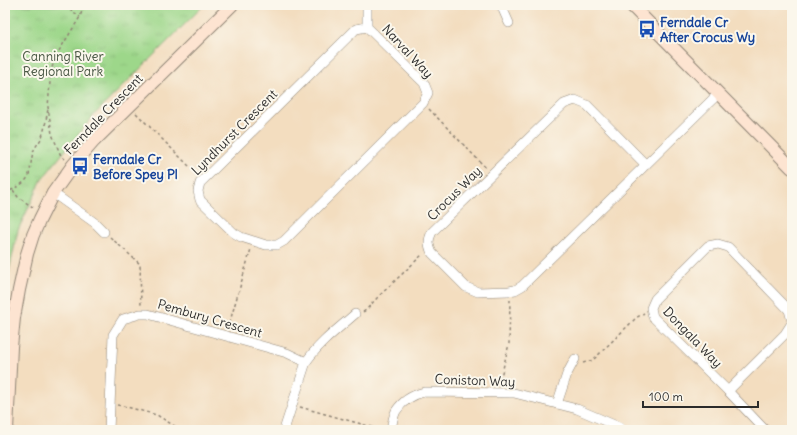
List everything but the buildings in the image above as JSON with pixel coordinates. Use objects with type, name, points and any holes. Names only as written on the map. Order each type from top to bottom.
[{"type":"street","name":"Ferndale Crescent","points":[[7,430],[11,347],[19,290],[33,235],[53,193],[73,165],[94,141],[232,5]]},
{"type":"street","name":"Narval Way","points":[[367,5],[367,27],[424,83],[428,93]]},
{"type":"street","points":[[501,5],[509,23]]},
{"type":"street","points":[[631,5],[792,168]]},
{"type":"street","name":"Lyndhurst Crescent","points":[[367,27],[356,29],[200,182],[198,191],[200,200],[234,233],[254,242],[266,245],[277,245],[284,241],[423,103],[428,93]]},
{"type":"street","points":[[430,248],[432,253],[466,287],[478,292],[515,290],[522,286],[718,94]]},
{"type":"street","name":"Crocus Way","points":[[430,248],[428,239],[432,232],[564,104],[575,100],[587,105],[646,165]]},
{"type":"street","points":[[53,193],[95,223],[104,232]]},
{"type":"street","name":"Dongala Way","points":[[728,391],[785,334],[792,322],[789,310],[728,247],[718,244],[708,246],[655,299],[651,308],[653,317],[765,430]]},
{"type":"street","name":"Pembury Crescent","points":[[109,430],[113,335],[123,319],[140,314],[148,314],[287,354],[306,362]]},
{"type":"street","points":[[284,430],[306,362],[322,344],[355,314]]},
{"type":"street","points":[[557,404],[567,374],[575,359]]},
{"type":"street","name":"Coniston Way","points":[[391,430],[396,412],[408,398],[424,392],[514,393],[577,409],[619,427],[622,430]]},
{"type":"path","points":[[65,5],[80,17]]},
{"type":"path","points":[[5,193],[17,188],[26,180],[30,173],[31,160],[41,138],[44,127],[48,107],[51,70],[57,54],[80,17],[84,5]]},
{"type":"path","points":[[423,103],[492,173]]},
{"type":"path","points":[[129,106],[193,172],[203,180]]},
{"type":"path","points":[[48,107],[52,134],[61,156],[66,160]]},
{"type":"path","points":[[12,190],[18,197],[36,209]]},
{"type":"path","points":[[104,232],[140,264],[140,314]]},
{"type":"path","points":[[226,336],[230,317],[254,242]]},
{"type":"path","points":[[355,314],[366,310],[418,257],[430,248]]},
{"type":"path","points":[[499,392],[499,382],[508,344],[510,305],[509,291]]},
{"type":"path","points":[[575,359],[581,363],[593,360],[636,318],[652,311]]},
{"type":"path","points":[[292,404],[383,430]]},
{"type":"path","points":[[109,405],[122,406],[157,415],[179,429],[188,430]]},
{"type":"green space","name":"Canning River Regional Park","points":[[5,5],[204,5],[95,114],[42,179],[18,230],[5,289]]},
{"type":"place","name":"Ferndale Cr After Crocus Wy","points":[[647,29]]},
{"type":"place","name":"Ferndale Cr Before Spey Pl","points":[[80,166]]}]
